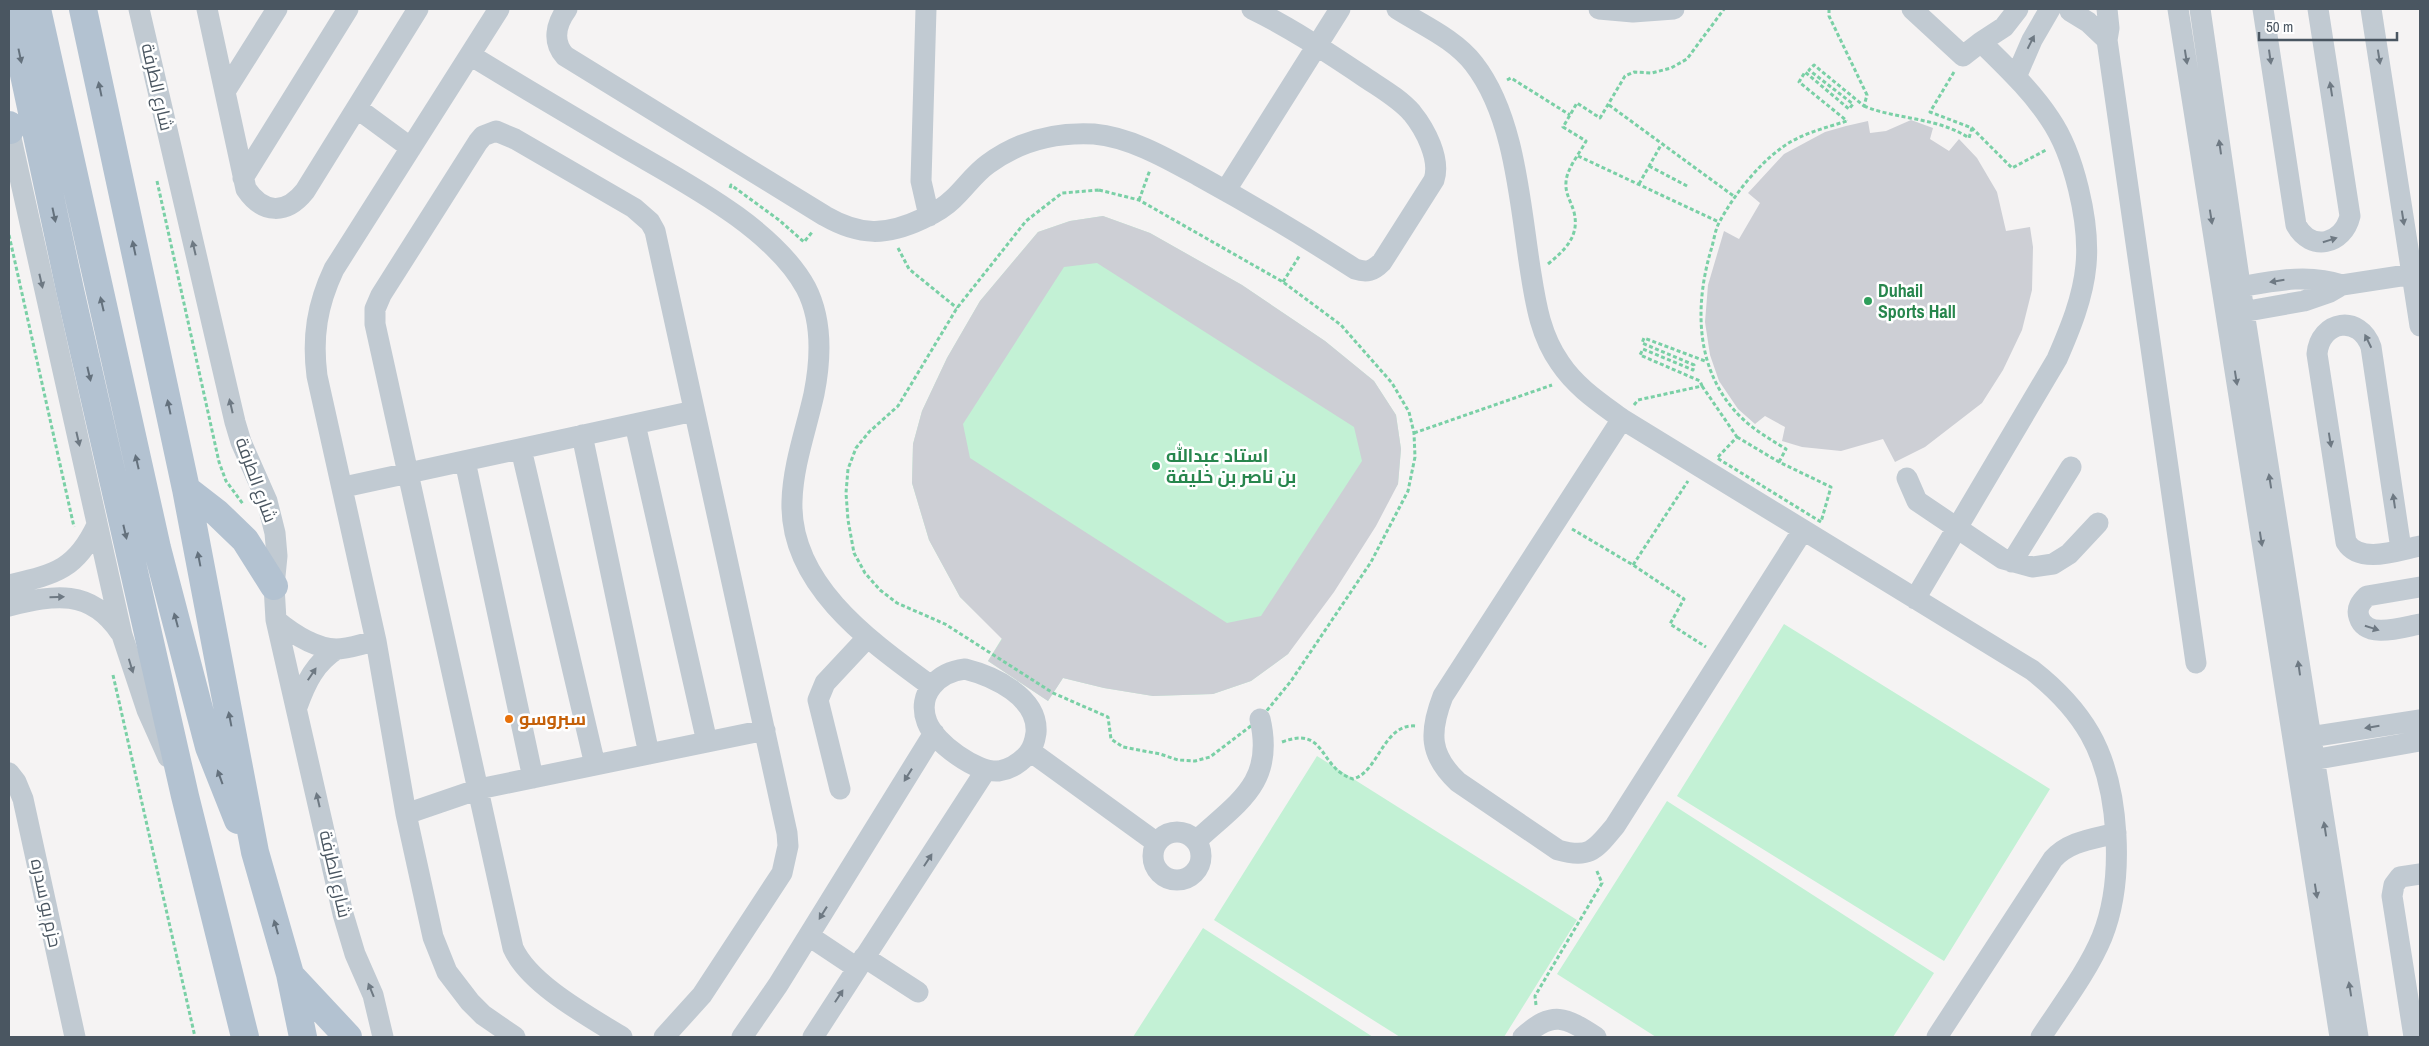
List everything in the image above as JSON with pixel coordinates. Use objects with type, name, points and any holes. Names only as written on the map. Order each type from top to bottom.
[{"type":"main road","points":[[10,9],[72,300],[185,796],[242,1033]]},
{"type":"main road","points":[[37,9],[159,558],[209,747],[222,783],[255,852]]},
{"type":"main road","points":[[83,9],[186,489],[255,852],[290,974],[303,1037]]},
{"type":"main road","points":[[186,489],[218,513],[244,540],[274,586]]},
{"type":"main road","points":[[290,974],[348,1037]]},
{"type":"street","name":"شارع الطرفة","points":[[139,9],[235,422],[271,517],[277,556],[274,586],[276,620],[344,914],[355,954],[373,995],[383,1037]]},
{"type":"street","points":[[226,90],[277,9]]},
{"type":"street","points":[[243,178],[348,9]]},
{"type":"street","points":[[209,10],[246,189],[261,205],[272,209],[291,205],[305,191],[358,109],[418,9]]},
{"type":"street","points":[[499,9],[334,269],[318,310],[314,332],[318,376],[344,487],[376,641],[406,814],[433,937],[447,972],[470,1002],[483,1015],[515,1037]]},
{"type":"street","points":[[566,9],[559,21],[556,32],[558,46],[565,56],[838,224],[862,231],[879,232],[894,230],[929,216],[954,199],[988,164],[1020,145],[1045,137],[1096,134],[1156,154],[1226,190],[1355,268],[1368,272],[1375,269],[1382,262],[1434,180],[1437,169],[1426,137],[1411,112],[1384,90],[1318,46],[1252,9]]},
{"type":"street","points":[[926,9],[921,181],[929,216]]},
{"type":"street","points":[[1226,190],[1340,9]]},
{"type":"street","points":[[1396,9],[1462,51],[1490,88],[1504,120],[1508,136],[1538,316],[1551,349],[1571,378],[1589,395],[1622,419],[2032,670],[2064,699],[2086,728],[2100,753],[2107,775],[2116,833],[2117,876],[2114,897],[2102,938],[2041,1037]]},
{"type":"street","points":[[1599,9],[1633,12],[1674,9]]},
{"type":"street","points":[[1912,9],[1964,56],[2004,27],[2018,9]]},
{"type":"street","points":[[2107,9],[2109,28],[2107,40],[2196,663]]},
{"type":"street","points":[[2178,9],[2231,289],[2305,761],[2358,1037]]},
{"type":"street","points":[[2200,9],[2231,289]]},
{"type":"street","points":[[2263,9],[2296,225],[2305,237],[2319,243],[2334,240],[2340,236],[2345,230],[2350,216],[2318,9]]},
{"type":"street","points":[[2371,9],[2416,273],[2420,326]]},
{"type":"street","points":[[2016,77],[2032,40],[2061,10],[2088,22],[2107,40]]},
{"type":"street","points":[[1915,599],[2057,359],[2075,317],[2086,264],[2083,221],[2076,178],[2062,141],[2050,119],[2016,77],[1981,42]]},
{"type":"street","points":[[470,55],[718,205],[759,233],[777,251],[806,288],[815,310],[820,341],[820,366],[795,470],[792,502],[795,534],[808,567],[838,609],[867,638],[931,686]]},
{"type":"street","points":[[358,109],[411,148]]},
{"type":"street","points":[[9,128],[122,635],[147,710],[185,796]]},
{"type":"street","points":[[622,1037],[533,977],[518,959],[510,937],[479,789],[375,324],[375,309],[381,295],[463,164],[478,142],[489,132],[503,133],[515,139],[634,208],[650,222],[658,240],[787,833],[787,860],[782,873],[702,995],[664,1037]]},
{"type":"street","points":[[2235,313],[2304,301],[2318,297],[2342,285],[2416,273]]},
{"type":"street","points":[[2231,289],[2300,278],[2322,279],[2342,285]]},
{"type":"street","points":[[2341,325],[2357,328],[2369,339],[2411,548],[2369,554],[2358,553],[2349,547],[2345,537],[2317,354],[2318,346],[2326,332],[2341,325]]},
{"type":"street","points":[[344,487],[694,410]]},
{"type":"street","points":[[1622,419],[1443,696],[1433,728],[1433,743],[1446,771],[1458,782],[1558,850],[1575,855],[1588,853],[1598,847],[1615,826],[1803,530]]},
{"type":"street","points":[[635,424],[708,742]]},
{"type":"street","points":[[582,435],[649,754]]},
{"type":"street","points":[[521,448],[595,765]]},
{"type":"street","points":[[465,461],[532,778]]},
{"type":"street","points":[[2012,562],[2071,468]]},
{"type":"street","points":[[1907,478],[1917,501],[2003,559],[2032,568],[2053,564],[2069,554],[2098,523]]},
{"type":"street","points":[[9,585],[54,573],[80,554],[97,525]]},
{"type":"street","points":[[2420,587],[2367,596],[2359,606],[2358,613],[2362,624],[2373,630],[2420,624]]},
{"type":"street","points":[[9,606],[44,598],[76,598],[103,612],[122,635]]},
{"type":"street","points":[[276,620],[304,640],[337,649],[376,641]]},
{"type":"street","points":[[840,789],[818,700],[825,683],[867,638]]},
{"type":"street","points":[[297,707],[304,686],[315,668],[337,649]]},
{"type":"street","points":[[965,669],[1001,684],[1022,700],[1034,718],[1036,730],[1030,751],[1022,761],[1011,768],[999,771],[986,770],[957,755],[934,733],[927,722],[924,710],[926,697],[931,686],[940,676],[952,671],[965,669]]},
{"type":"street","points":[[1196,841],[1250,790],[1261,771],[1265,748],[1260,719]]},
{"type":"street","points":[[2301,738],[2420,720]]},
{"type":"street","points":[[406,814],[479,789],[765,730]]},
{"type":"street","points":[[742,1037],[809,936],[934,733]]},
{"type":"street","points":[[2305,761],[2420,741]]},
{"type":"street","points":[[1030,751],[1157,842]]},
{"type":"street","points":[[2305,761],[2340,1037]]},
{"type":"street","points":[[813,1037],[986,770]]},
{"type":"street","name":"حزم بو سدره","points":[[9,773],[16,782],[23,799],[75,1037]]},
{"type":"street","points":[[1171,832],[1181,832],[1189,835],[1196,841],[1200,850],[1198,866],[1188,877],[1178,880],[1167,878],[1159,872],[1154,863],[1153,852],[1157,842],[1171,832]]},
{"type":"street","points":[[1937,1037],[2053,858],[2059,852],[2075,843],[2116,833]]},
{"type":"street","points":[[2414,1037],[2392,896],[2394,885],[2400,877],[2420,874]]},
{"type":"street","points":[[809,936],[918,992]]},
{"type":"street","points":[[1523,1037],[1538,1023],[1554,1018],[1575,1023],[1596,1037]]},
{"type":"path","points":[[1531,276],[1558,256],[1570,244],[1574,234],[1574,212],[1567,196],[1566,184],[1568,174],[1586,141],[1563,127],[1577,103],[1600,118],[1625,76],[1634,72],[1652,73],[1671,68],[1687,59],[1724,9]]},
{"type":"path","points":[[1829,9],[1829,16],[1867,95],[1864,106]]},
{"type":"path","points":[[1964,56],[1930,112],[1972,128],[2012,168],[2062,141]]},
{"type":"path","points":[[1779,462],[1786,449],[1753,428],[1734,411],[1706,362],[1700,312],[1702,287],[1719,222],[1735,197],[1781,148],[1814,131],[1847,121],[1799,82],[1805,72],[1849,109],[1852,104],[1809,70],[1814,66],[1864,106],[1878,112],[1904,116],[1955,129],[1969,138],[1972,128]]},
{"type":"path","points":[[1490,88],[1511,78],[1570,115]]},
{"type":"path","points":[[1608,105],[1735,197]]},
{"type":"path","points":[[1639,184],[1661,145]]},
{"type":"path","points":[[1138,200],[1156,154]]},
{"type":"path","points":[[1578,156],[1719,222]]},
{"type":"path","points":[[1649,166],[1689,187]]},
{"type":"path","points":[[718,205],[731,185],[779,220],[804,242],[825,216]]},
{"type":"path","points":[[1099,190],[1138,200],[1283,282],[1341,325],[1386,376],[1409,412],[1414,433],[1415,457],[1408,490],[1371,562],[1291,682],[1260,719],[1210,757],[1195,760],[1178,760],[1160,754],[1124,747],[1111,739],[1108,717],[1053,693],[945,624],[897,603],[880,590],[865,573],[854,553],[850,535],[846,493],[848,468],[856,448],[869,432],[898,406],[957,308],[1026,222],[1062,193],[1099,190]]},
{"type":"path","points":[[894,230],[900,255],[909,269],[957,308]]},
{"type":"path","points":[[9,235],[80,554]]},
{"type":"path","points":[[1283,282],[1310,240]]},
{"type":"path","points":[[1706,362],[1644,338],[1642,343],[1694,365],[1693,370],[1643,349],[1640,355],[1700,381],[1737,437],[1779,462],[1831,487],[1821,522],[1717,458],[1737,437]]},
{"type":"path","points":[[1414,433],[1571,378]]},
{"type":"path","points":[[1622,419],[1638,400],[1702,386]]},
{"type":"path","points":[[1633,565],[1698,466]]},
{"type":"path","points":[[1557,520],[1633,565],[1684,599],[1670,624],[1722,657]]},
{"type":"path","points":[[111,668],[195,1037]]},
{"type":"path","points":[[1265,748],[1293,737],[1307,738],[1318,745],[1336,769],[1352,779],[1358,778],[1396,732],[1403,727],[1433,728]]},
{"type":"path","points":[[1538,1023],[1535,996],[1602,883],[1588,853]]},
{"type":"green space","name":"استاد عبدالله بن ناصر بن خليفة","points":[[1103,216],[1150,233],[1242,285],[1325,341],[1374,381],[1396,415],[1401,449],[1398,484],[1288,654],[1251,681],[1213,694],[1153,696],[1104,688],[1063,678],[1048,701],[988,661],[1002,638],[960,597],[929,540],[912,483],[913,444],[922,411],[947,358],[980,301],[1038,232],[1070,221]]},
{"type":"green space","points":[[1784,624],[2050,789],[1944,961],[1677,796]]},
{"type":"green space","points":[[1317,756],[1577,920],[1504,1037],[1400,1037],[1214,920]]},
{"type":"green space","points":[[1667,801],[1934,973],[1893,1037],[1656,1037],[1557,974]]},
{"type":"green space","points":[[1203,928],[1373,1037],[1133,1037]]},
{"type":"building","name":"Duhail Sports Hall","points":[[1911,120],[1933,128],[1930,139],[1949,151],[1959,139],[1977,158],[1997,192],[2006,231],[2030,227],[2033,247],[2032,290],[2022,330],[2003,370],[1982,403],[1925,447],[1895,462],[1883,439],[1841,451],[1802,447],[1782,441],[1785,427],[1765,416],[1755,424],[1738,409],[1719,381],[1710,355],[1705,322],[1708,285],[1724,231],[1739,239],[1760,203],[1748,193],[1784,154],[1825,132],[1846,126],[1868,121],[1870,133],[1886,131]]},
{"type":"building","points":[[1103,216],[1150,233],[1242,285],[1325,341],[1374,381],[1396,415],[1401,449],[1398,484],[1376,526],[1334,592],[1288,654],[1251,681],[1213,694],[1153,696],[1104,688],[1063,678],[1048,701],[988,661],[1002,639],[960,597],[929,540],[912,483],[913,444],[922,411],[947,358],[980,301],[1038,232],[1070,221]],"holes":[[[1097,263],[1354,427],[1362,461],[1261,616],[1227,623],[970,458],[963,424],[1064,267]]]},
{"type":"place","name":"Duhail Sports Hall","points":[[1868,301]]},
{"type":"place","name":"استاد عبدالله بن ناصر بن خليفة","points":[[1156,466]]},
{"type":"place","name":"سبروسو","points":[[509,719]]}]
